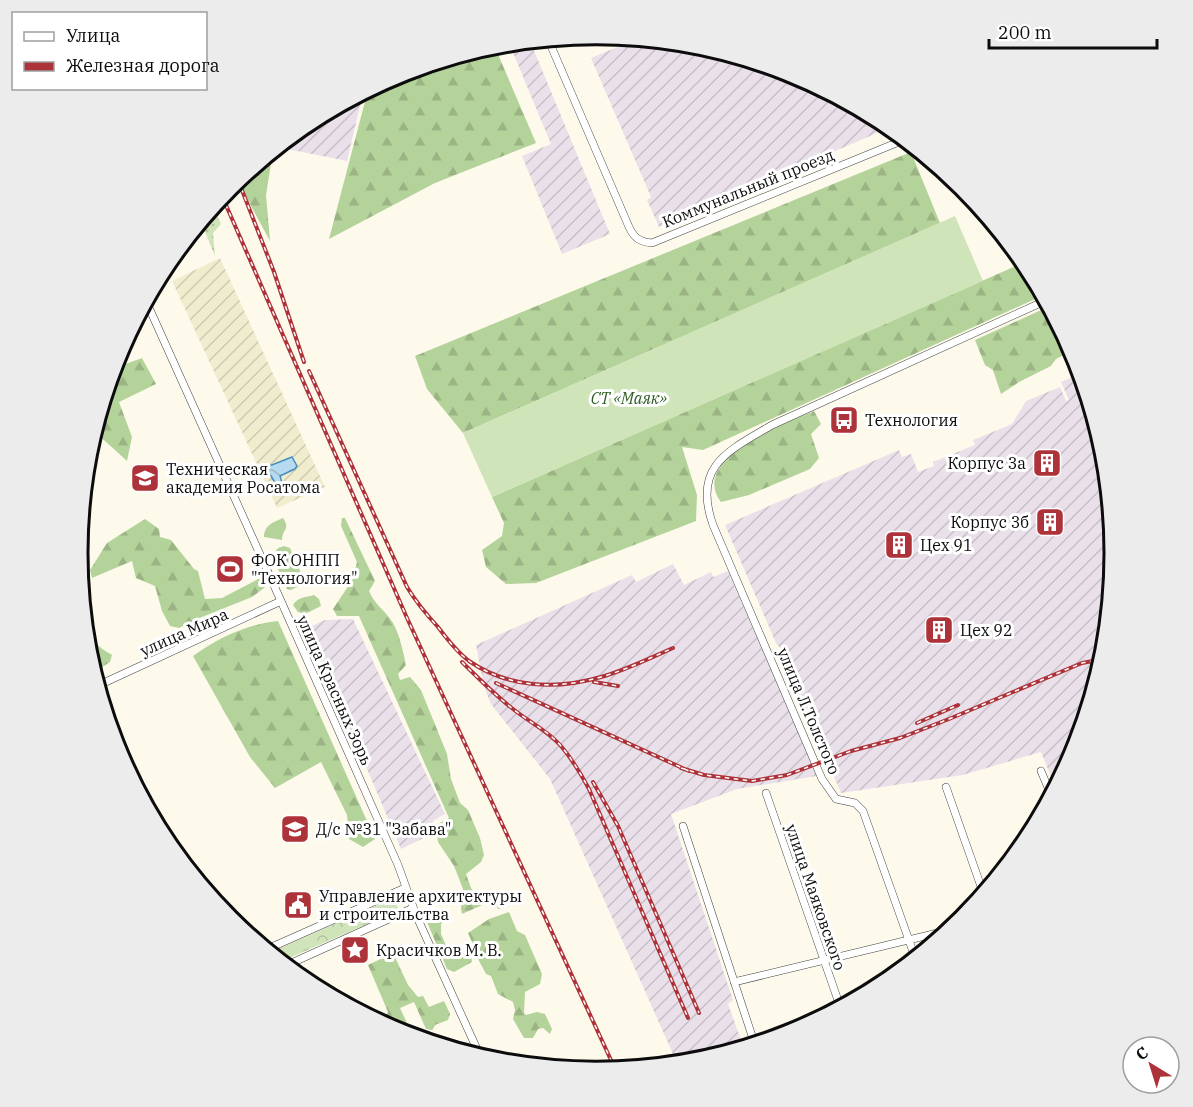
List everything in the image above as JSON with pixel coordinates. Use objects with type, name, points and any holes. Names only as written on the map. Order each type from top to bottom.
[{"type":"street","name":"Коммунальный проезд","points":[[551,47],[628,227],[633,237],[643,242],[652,243],[896,143]]},
{"type":"street","name":"улица Л.Толстого","points":[[913,951],[863,811],[855,803],[836,799],[822,778],[713,525],[708,510],[706,491],[709,479],[720,459],[733,448],[772,425],[1039,303]]},
{"type":"street","name":"улица Красных Зорь","points":[[150,310],[398,866],[413,908],[476,1047]]},
{"type":"street","name":"улица Мира","points":[[104,683],[281,602]]},
{"type":"street","points":[[1041,771],[1048,787]]},
{"type":"street","points":[[945,787],[981,887]]},
{"type":"street","name":"улица Маяковского","points":[[766,793],[838,1001]]},
{"type":"street","points":[[683,826],[752,1037]]},
{"type":"street","points":[[274,946],[405,888]]},
{"type":"street","points":[[294,962],[413,908]]},
{"type":"street","points":[[734,982],[934,934]]},
{"type":"shaded area","points":[[621,46],[663,49],[728,62],[760,72],[821,97],[880,132],[659,227],[647,200],[651,197],[591,58]]},
{"type":"shaded area","points":[[533,49],[610,234],[562,254],[522,156],[551,144],[513,52]]},
{"type":"shaded area","points":[[361,103],[347,161],[288,149]]},
{"type":"shaded area","points":[[220,258],[325,487],[277,508],[172,281]]},
{"type":"shaded area","points":[[1073,377],[1088,422],[1101,487],[1105,554],[1101,620],[1088,685],[1078,717],[1052,780],[1041,752],[963,775],[841,793],[784,662],[783,652],[776,643],[725,525],[899,450],[902,457],[911,454],[918,472],[934,466],[933,462],[975,445],[973,440],[1012,424],[1026,401],[1060,387],[1066,401],[1069,400],[1061,382]]},
{"type":"shaded area","points":[[673,564],[684,585],[711,572],[713,577],[728,571],[817,776],[737,789],[671,814],[733,1000],[728,1004],[741,1041],[674,1056],[550,779],[491,704],[484,687],[476,645],[632,575],[636,582]]},
{"type":"shaded area","points":[[353,619],[445,814],[433,821],[432,834],[401,849],[307,628],[325,620]]},
{"type":"green space","points":[[498,55],[536,143],[435,183],[329,239],[365,101],[433,72]]},
{"type":"green space","points":[[909,153],[940,223],[463,433],[427,389],[415,356]]},
{"type":"green space","points":[[271,163],[266,195],[270,241],[242,189]]},
{"type":"green space","points":[[217,215],[221,224],[213,233],[215,256],[204,230]]},
{"type":"green space","name":"СТ «Маяк»","points":[[955,216],[983,281],[492,497],[463,433]]},
{"type":"green space","points":[[1016,266],[1037,298],[703,450],[682,447],[697,495],[696,521],[536,583],[506,584],[486,567],[482,550],[502,536],[504,523],[492,497]]},
{"type":"green space","points":[[1043,309],[1064,355],[1056,359],[1051,366],[1001,394],[993,370],[985,365],[975,340]]},
{"type":"green space","points":[[142,358],[156,384],[119,402],[132,437],[127,461],[102,438],[125,364]]},
{"type":"green space","points":[[814,411],[821,424],[811,434],[819,458],[810,469],[749,495],[721,502],[714,486],[718,471],[729,457],[764,434]]},
{"type":"green space","points":[[283,518],[286,527],[282,540],[264,537],[268,527]]},
{"type":"green space","points":[[342,518],[345,518],[375,581],[369,591],[371,596],[393,623],[398,633],[406,665],[398,674],[400,680],[410,677],[421,690],[447,754],[451,779],[460,803],[468,810],[480,838],[484,855],[481,862],[466,874],[471,888],[478,898],[497,892],[504,897],[504,907],[498,909],[495,903],[489,902],[462,914],[463,889],[454,866],[438,842],[436,825],[449,818],[359,616],[337,616],[333,609],[353,579],[357,562],[341,526]]},
{"type":"green space","points":[[145,519],[159,529],[160,537],[171,540],[198,571],[205,599],[222,598],[264,576],[268,585],[252,597],[179,628],[170,626],[162,611],[155,586],[136,578],[132,561],[92,578],[90,570],[107,543]]},
{"type":"green space","points":[[284,546],[290,548],[304,580],[303,584],[291,590],[287,589],[272,556],[278,548]]},
{"type":"green space","points":[[314,595],[319,599],[321,606],[305,614],[298,612],[293,605],[295,602]]},
{"type":"green space","points":[[278,621],[375,839],[363,847],[349,839],[347,815],[321,762],[275,788],[250,757],[193,656],[234,633],[256,625]]},
{"type":"green space","points":[[96,642],[112,655],[110,662],[101,668]]},
{"type":"green space","points":[[394,898],[399,910],[289,958],[277,949]]},
{"type":"green space","points":[[509,912],[517,931],[525,935],[542,974],[540,984],[525,992],[524,1013],[526,1015],[537,1012],[545,1014],[552,1029],[550,1034],[543,1028],[538,1029],[533,1038],[524,1038],[513,1019],[515,1010],[513,1002],[498,994],[491,976],[486,974],[478,959],[480,955],[468,933],[489,919]]},
{"type":"green space","points":[[429,913],[432,917],[446,919],[441,924],[441,934],[452,959],[471,955],[472,962],[454,972],[447,969],[424,915]]},
{"type":"green space","points":[[393,953],[408,985],[418,997],[423,996],[429,1007],[444,1001],[450,1014],[448,1020],[435,1025],[432,1030],[426,1029],[414,1002],[400,1008],[408,1025],[386,1016],[388,1012],[368,965]]},
{"type":"water","points":[[292,457],[297,466],[280,476],[283,486],[278,488],[267,469],[269,466]]},
{"type":"railway","points":[[242,189],[274,272],[304,362]]},
{"type":"railway","points":[[226,205],[407,618],[612,1062]]},
{"type":"railway","points":[[309,371],[407,587],[421,608],[460,654],[469,661],[500,677],[516,681],[533,684],[567,684],[610,674],[673,648]]},
{"type":"railway","points":[[681,768],[704,775],[752,781],[787,775],[851,751],[900,738],[1082,663],[1093,661]]},
{"type":"railway","points":[[462,662],[506,704],[556,740],[576,767],[589,789],[688,1018]]},
{"type":"railway","points":[[594,682],[618,686]]},
{"type":"railway","points":[[496,683],[689,771]]},
{"type":"railway","points":[[917,723],[958,705]]},
{"type":"railway","points":[[593,782],[618,826],[699,1013]]},
{"type":"place","name":"Технология","points":[[844,420]]},
{"type":"place","name":"Корпус 3a","points":[[1047,463]]},
{"type":"place","name":"Техническая академия Росатома","points":[[145,478]]},
{"type":"place","name":"Корпус 3б","points":[[1050,522]]},
{"type":"place","name":"Цех 91","points":[[899,545]]},
{"type":"place","name":"ФОК ОНПП \"Технология\"","points":[[230,569]]},
{"type":"place","name":"Цех 92","points":[[939,630]]},
{"type":"place","name":"Д/с №31 \"Забава\"","points":[[295,829]]},
{"type":"place","name":"Управление архитектуры и строительства","points":[[298,905]]},
{"type":"place","name":"Красичков М. В.","points":[[355,950]]}]
